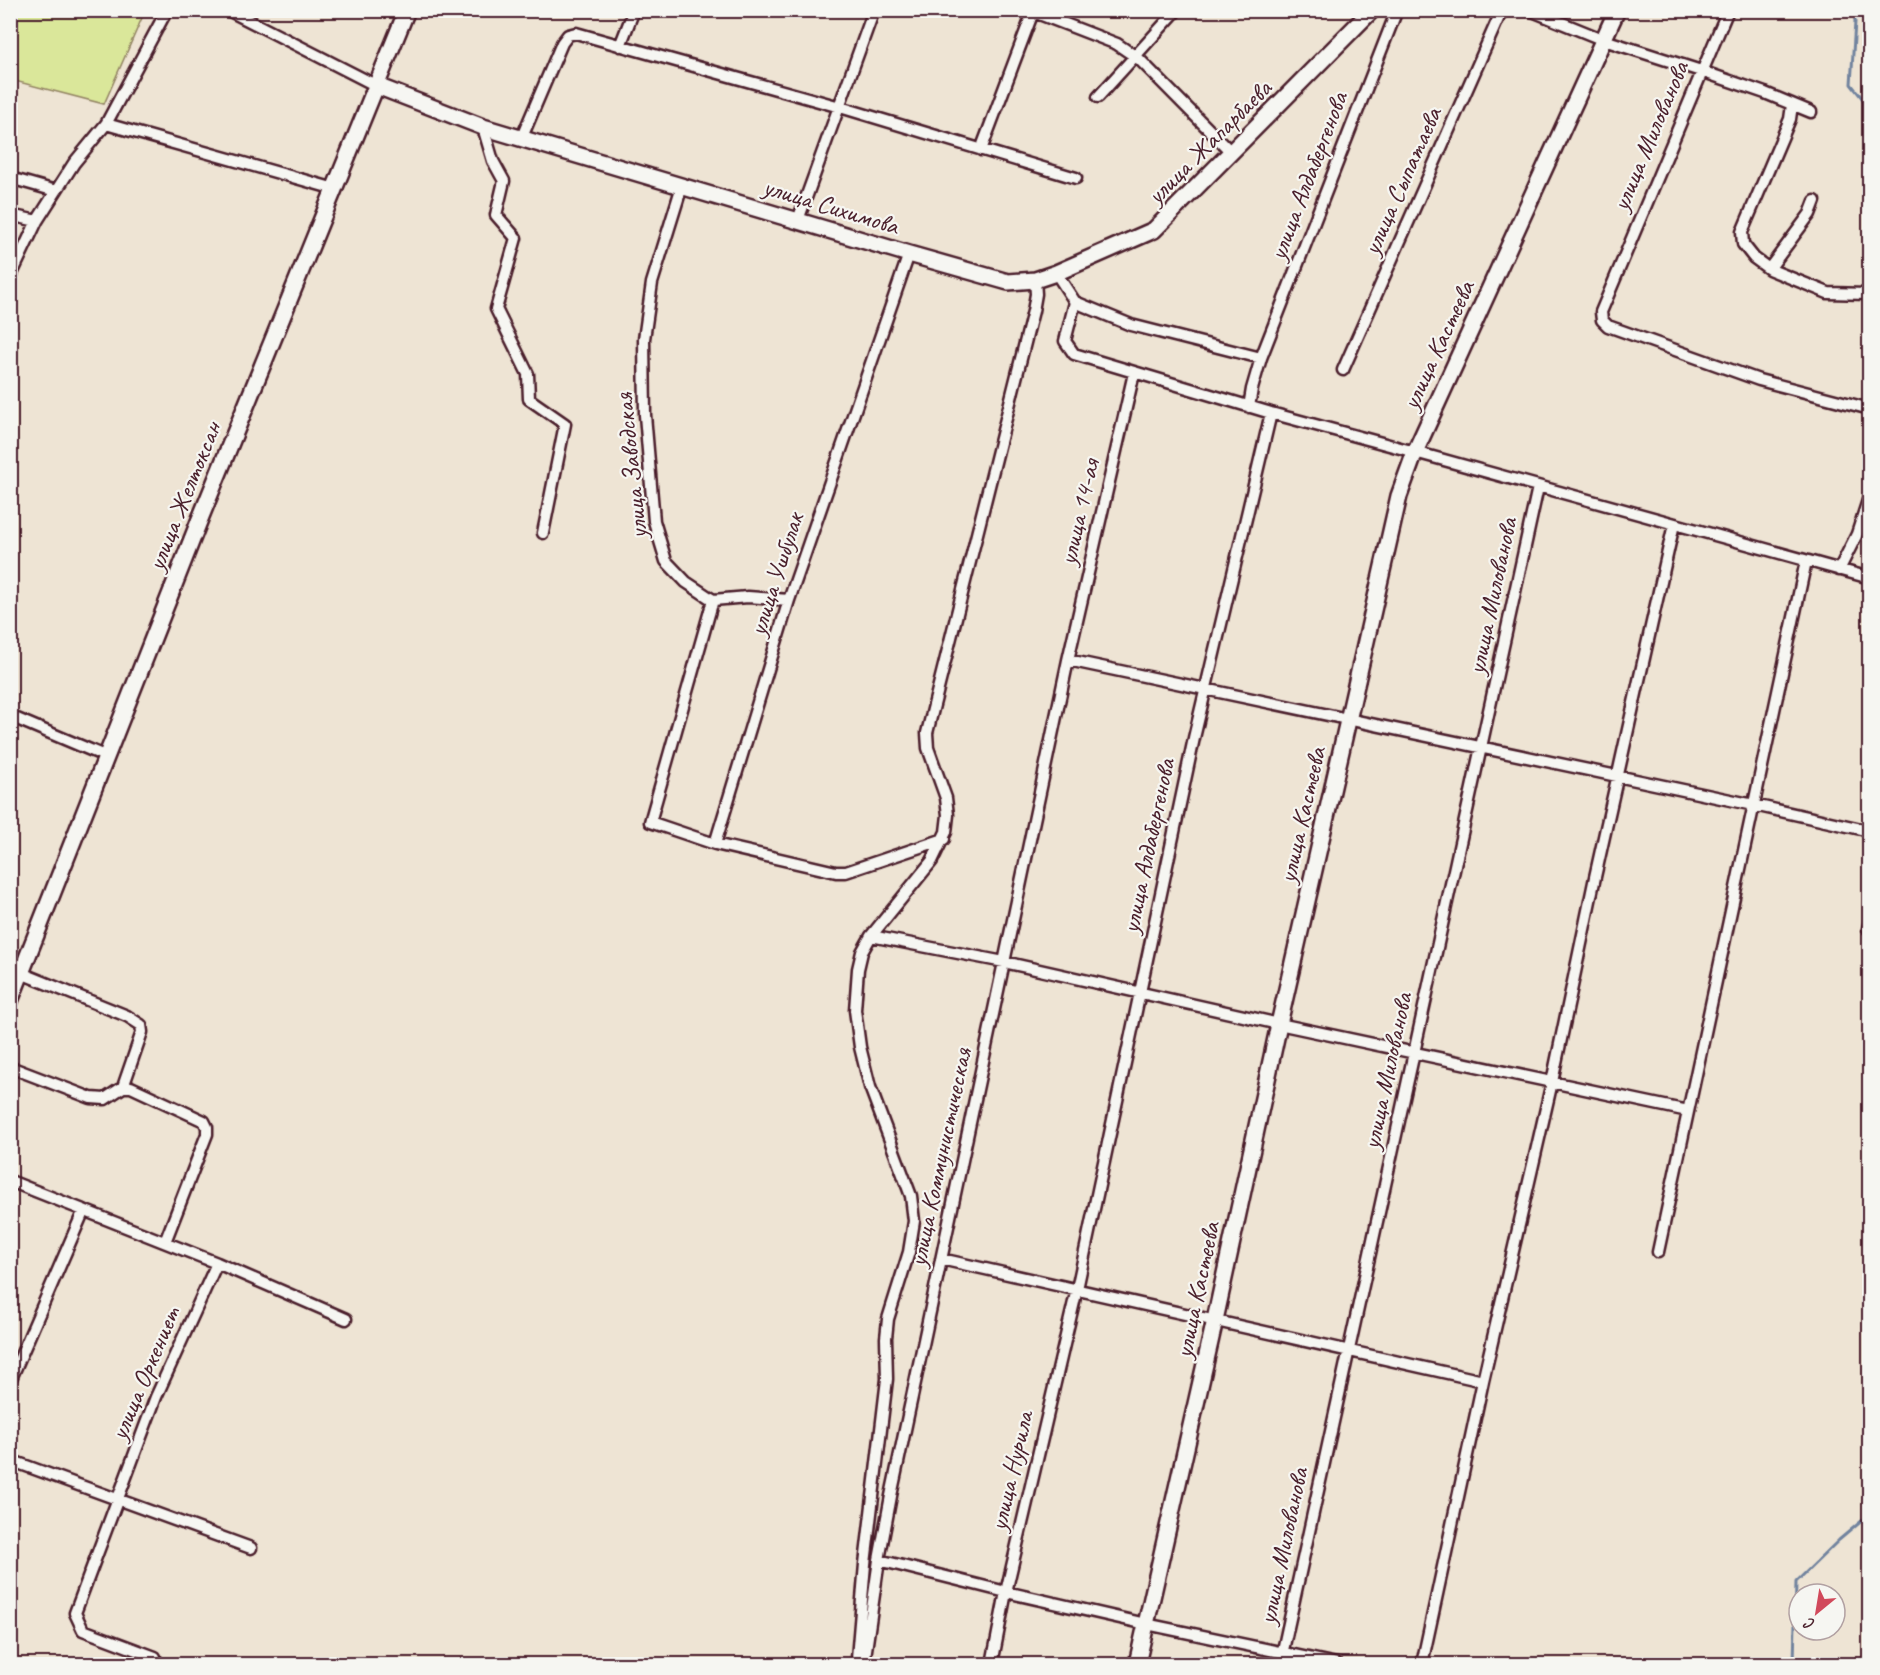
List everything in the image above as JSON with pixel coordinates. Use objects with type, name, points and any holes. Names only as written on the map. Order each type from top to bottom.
[{"type":"street","points":[[10,278],[37,221],[74,163],[106,124],[167,10]]},
{"type":"street","points":[[228,10],[377,86]]},
{"type":"street","name":"улица Желтоксан","points":[[10,1001],[200,519],[406,10]]},
{"type":"street","points":[[620,46],[634,10]]},
{"type":"street","points":[[798,220],[874,10]]},
{"type":"street","points":[[1098,97],[1177,10]]},
{"type":"street","name":"улица Жапарбаева","points":[[1056,273],[1154,230],[1372,10]]},
{"type":"street","name":"улица Алдабергенова","points":[[1249,407],[1261,358],[1397,10]]},
{"type":"street","name":"улица Сыпатаева","points":[[1343,370],[1502,10]]},
{"type":"street","points":[[1530,10],[1604,40],[1701,71],[1811,112]]},
{"type":"street","name":"улица Кастеева","points":[[1137,1665],[1399,495],[1415,452],[1617,10]]},
{"type":"street","name":"улица Милованова","points":[[1728,10],[1601,312],[1602,320],[1608,326],[1726,369],[1869,409]]},
{"type":"street","points":[[981,150],[1031,11],[1117,44],[1136,57],[1232,153]]},
{"type":"street","points":[[522,137],[562,43],[568,35],[576,33],[840,107],[1076,178]]},
{"type":"street","name":"улица Сихимова","points":[[377,86],[483,127],[1008,282],[1035,280],[1056,273]]},
{"type":"street","points":[[1792,105],[1790,119],[1742,232],[1743,244],[1754,258],[1769,269],[1828,293],[1869,295]]},
{"type":"street","points":[[106,124],[335,189]]},
{"type":"street","points":[[483,127],[493,161],[504,181],[496,215],[516,238],[496,309],[528,374],[529,399],[565,424],[543,533]]},
{"type":"street","points":[[10,178],[56,191]]},
{"type":"street","name":"улица Заводская","points":[[682,186],[651,282],[644,339],[645,416],[654,521],[666,561],[686,582],[713,600]]},
{"type":"street","points":[[1769,269],[1815,214],[1815,201]]},
{"type":"street","points":[[10,215],[37,221]]},
{"type":"street","name":"улица Ушбулак","points":[[715,844],[789,600],[909,254]]},
{"type":"street","points":[[1056,273],[1075,302],[1131,325],[1261,358]]},
{"type":"street","points":[[858,1665],[865,1564],[887,1379],[888,1319],[909,1252],[914,1221],[911,1196],[870,1087],[860,1047],[855,1010],[858,969],[862,952],[871,936],[932,861],[944,839],[948,815],[946,798],[928,748],[927,733],[1033,311],[1036,294],[1035,280]]},
{"type":"street","points":[[1075,302],[1065,341],[1074,354],[1249,407],[1869,578]]},
{"type":"street","name":"улица 14-ая","points":[[1068,660],[1134,373]]},
{"type":"street","name":"улица Алдабергенова","points":[[1077,1289],[1206,690],[1271,413]]},
{"type":"street","name":"улица Милованова","points":[[1280,1665],[1538,487]]},
{"type":"street","points":[[1839,570],[1860,525],[1869,494]]},
{"type":"street","points":[[1422,1665],[1674,525]]},
{"type":"street","points":[[1658,1252],[1806,561]]},
{"type":"street","points":[[789,600],[748,597],[713,600],[650,822],[715,844],[836,872],[846,872],[944,839]]},
{"type":"street","points":[[1068,660],[1869,831]]},
{"type":"street","name":"улица Коммунистическая","points":[[864,1665],[891,1496],[1068,660]]},
{"type":"street","points":[[10,716],[107,757]]},
{"type":"street","points":[[871,936],[1004,962],[1279,1024],[1688,1111]]},
{"type":"street","points":[[10,1067],[91,1098],[105,1099],[123,1087],[142,1032],[141,1025],[126,1016],[21,973]]},
{"type":"street","points":[[123,1087],[137,1089],[194,1116],[204,1121],[207,1127],[207,1134],[165,1242]]},
{"type":"street","points":[[10,1181],[217,1263],[346,1319]]},
{"type":"street","points":[[10,1381],[84,1210]]},
{"type":"street","points":[[941,1259],[1483,1381]]},
{"type":"street","name":"улица Оркениет","points":[[155,1657],[83,1630],[75,1613],[156,1397],[217,1263]]},
{"type":"street","name":"улица Нурила","points":[[992,1665],[1006,1592],[1077,1289]]},
{"type":"street","points":[[10,1460],[251,1548]]},
{"type":"street","points":[[879,1560],[1006,1592],[1337,1665]]},
{"type":"green space","points":[[10,11],[145,11],[104,104],[11,80]]},
{"type":"waterway","points":[[1854,10],[1851,84],[1870,108]]},
{"type":"waterway","points":[[1794,1664],[1796,1582],[1839,1540],[1870,1514]]}]
